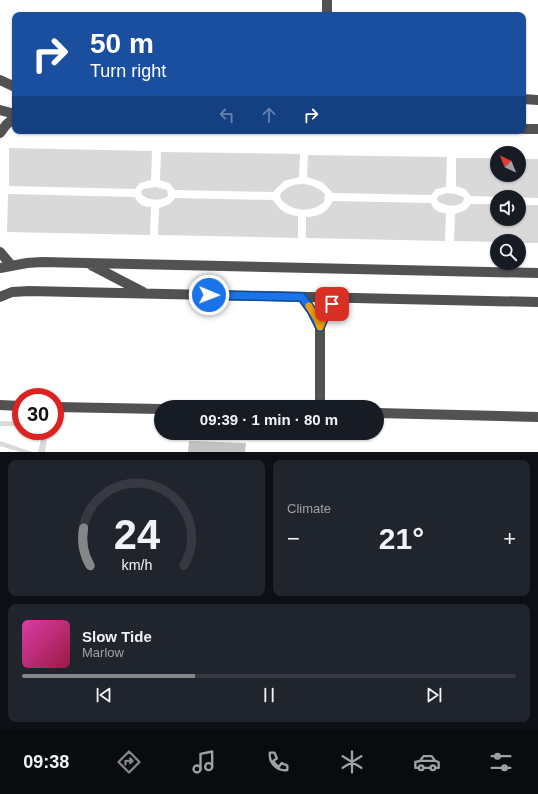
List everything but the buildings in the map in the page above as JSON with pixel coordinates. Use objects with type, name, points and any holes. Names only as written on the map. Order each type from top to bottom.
[{"type":"street","points":[[327,0],[327,12]]},
{"type":"street","points":[[0,80],[12,86]]},
{"type":"street","points":[[526,99],[538,100]]},
{"type":"street","points":[[0,110],[12,113]]},
{"type":"street","points":[[0,133],[12,120]]},
{"type":"street","points":[[526,129],[538,129]]},
{"type":"street","points":[[0,252],[11,265]]},
{"type":"street","points":[[0,268],[11,265],[42,262],[538,273]]},
{"type":"street","points":[[87,264],[147,294]]},
{"type":"street","points":[[0,297],[12,292],[25,291],[538,302]]},
{"type":"street","points":[[302,297],[312,311],[320,327]]},
{"type":"street","points":[[320,400],[320,327],[327,311],[339,298]]},
{"type":"street","points":[[0,406],[12,406]]},
{"type":"street","points":[[64,407],[154,409]]},
{"type":"street","points":[[384,414],[538,417]]},
{"type":"shaded area","points":[[9,148],[152,151],[151,180],[140,183],[135,189],[9,186]]},
{"type":"shaded area","points":[[161,152],[300,154],[299,177],[284,181],[273,192],[175,190],[169,183],[160,180]]},
{"type":"shaded area","points":[[308,155],[447,157],[446,187],[436,189],[431,195],[333,193],[322,182],[307,177]]},
{"type":"shaded area","points":[[456,158],[490,158],[490,182],[526,182],[526,159],[538,159],[538,198],[526,198],[526,190],[490,190],[490,197],[471,196],[465,189],[456,186]]},
{"type":"shaded area","points":[[303,184],[315,187],[323,192],[325,194],[324,202],[314,208],[302,210],[291,207],[281,200],[280,195],[284,190],[293,185]]},
{"type":"shaded area","points":[[155,187],[167,190],[168,196],[155,200],[142,195],[141,191],[144,189]]},
{"type":"shaded area","points":[[447,193],[461,196],[464,198],[463,202],[451,206],[439,202],[437,199],[438,196]]},
{"type":"shaded area","points":[[8,194],[135,197],[141,205],[151,207],[150,235],[7,232]]},
{"type":"shaded area","points":[[175,198],[273,200],[278,207],[284,211],[298,216],[298,238],[158,235],[159,208],[170,204]]},
{"type":"shaded area","points":[[333,201],[431,203],[433,208],[437,211],[446,213],[445,241],[306,238],[306,217],[319,215],[328,208]]},
{"type":"shaded area","points":[[471,204],[490,204],[490,226],[526,226],[526,205],[538,205],[538,243],[526,243],[526,234],[490,234],[490,242],[454,241],[455,214],[466,210]]},
{"type":"shaded area","points":[[0,421],[12,422],[12,426],[0,426]]},
{"type":"shaded area","points":[[41,440],[47,440],[45,452],[38,452]]},
{"type":"shaded area","points":[[0,441],[32,452],[20,452],[0,446]]},
{"type":"slow traffic","points":[[309,306],[320,327],[323,320]]},
{"type":"route","points":[[209,295],[302,297],[317,319],[320,327],[332,304]]}]
